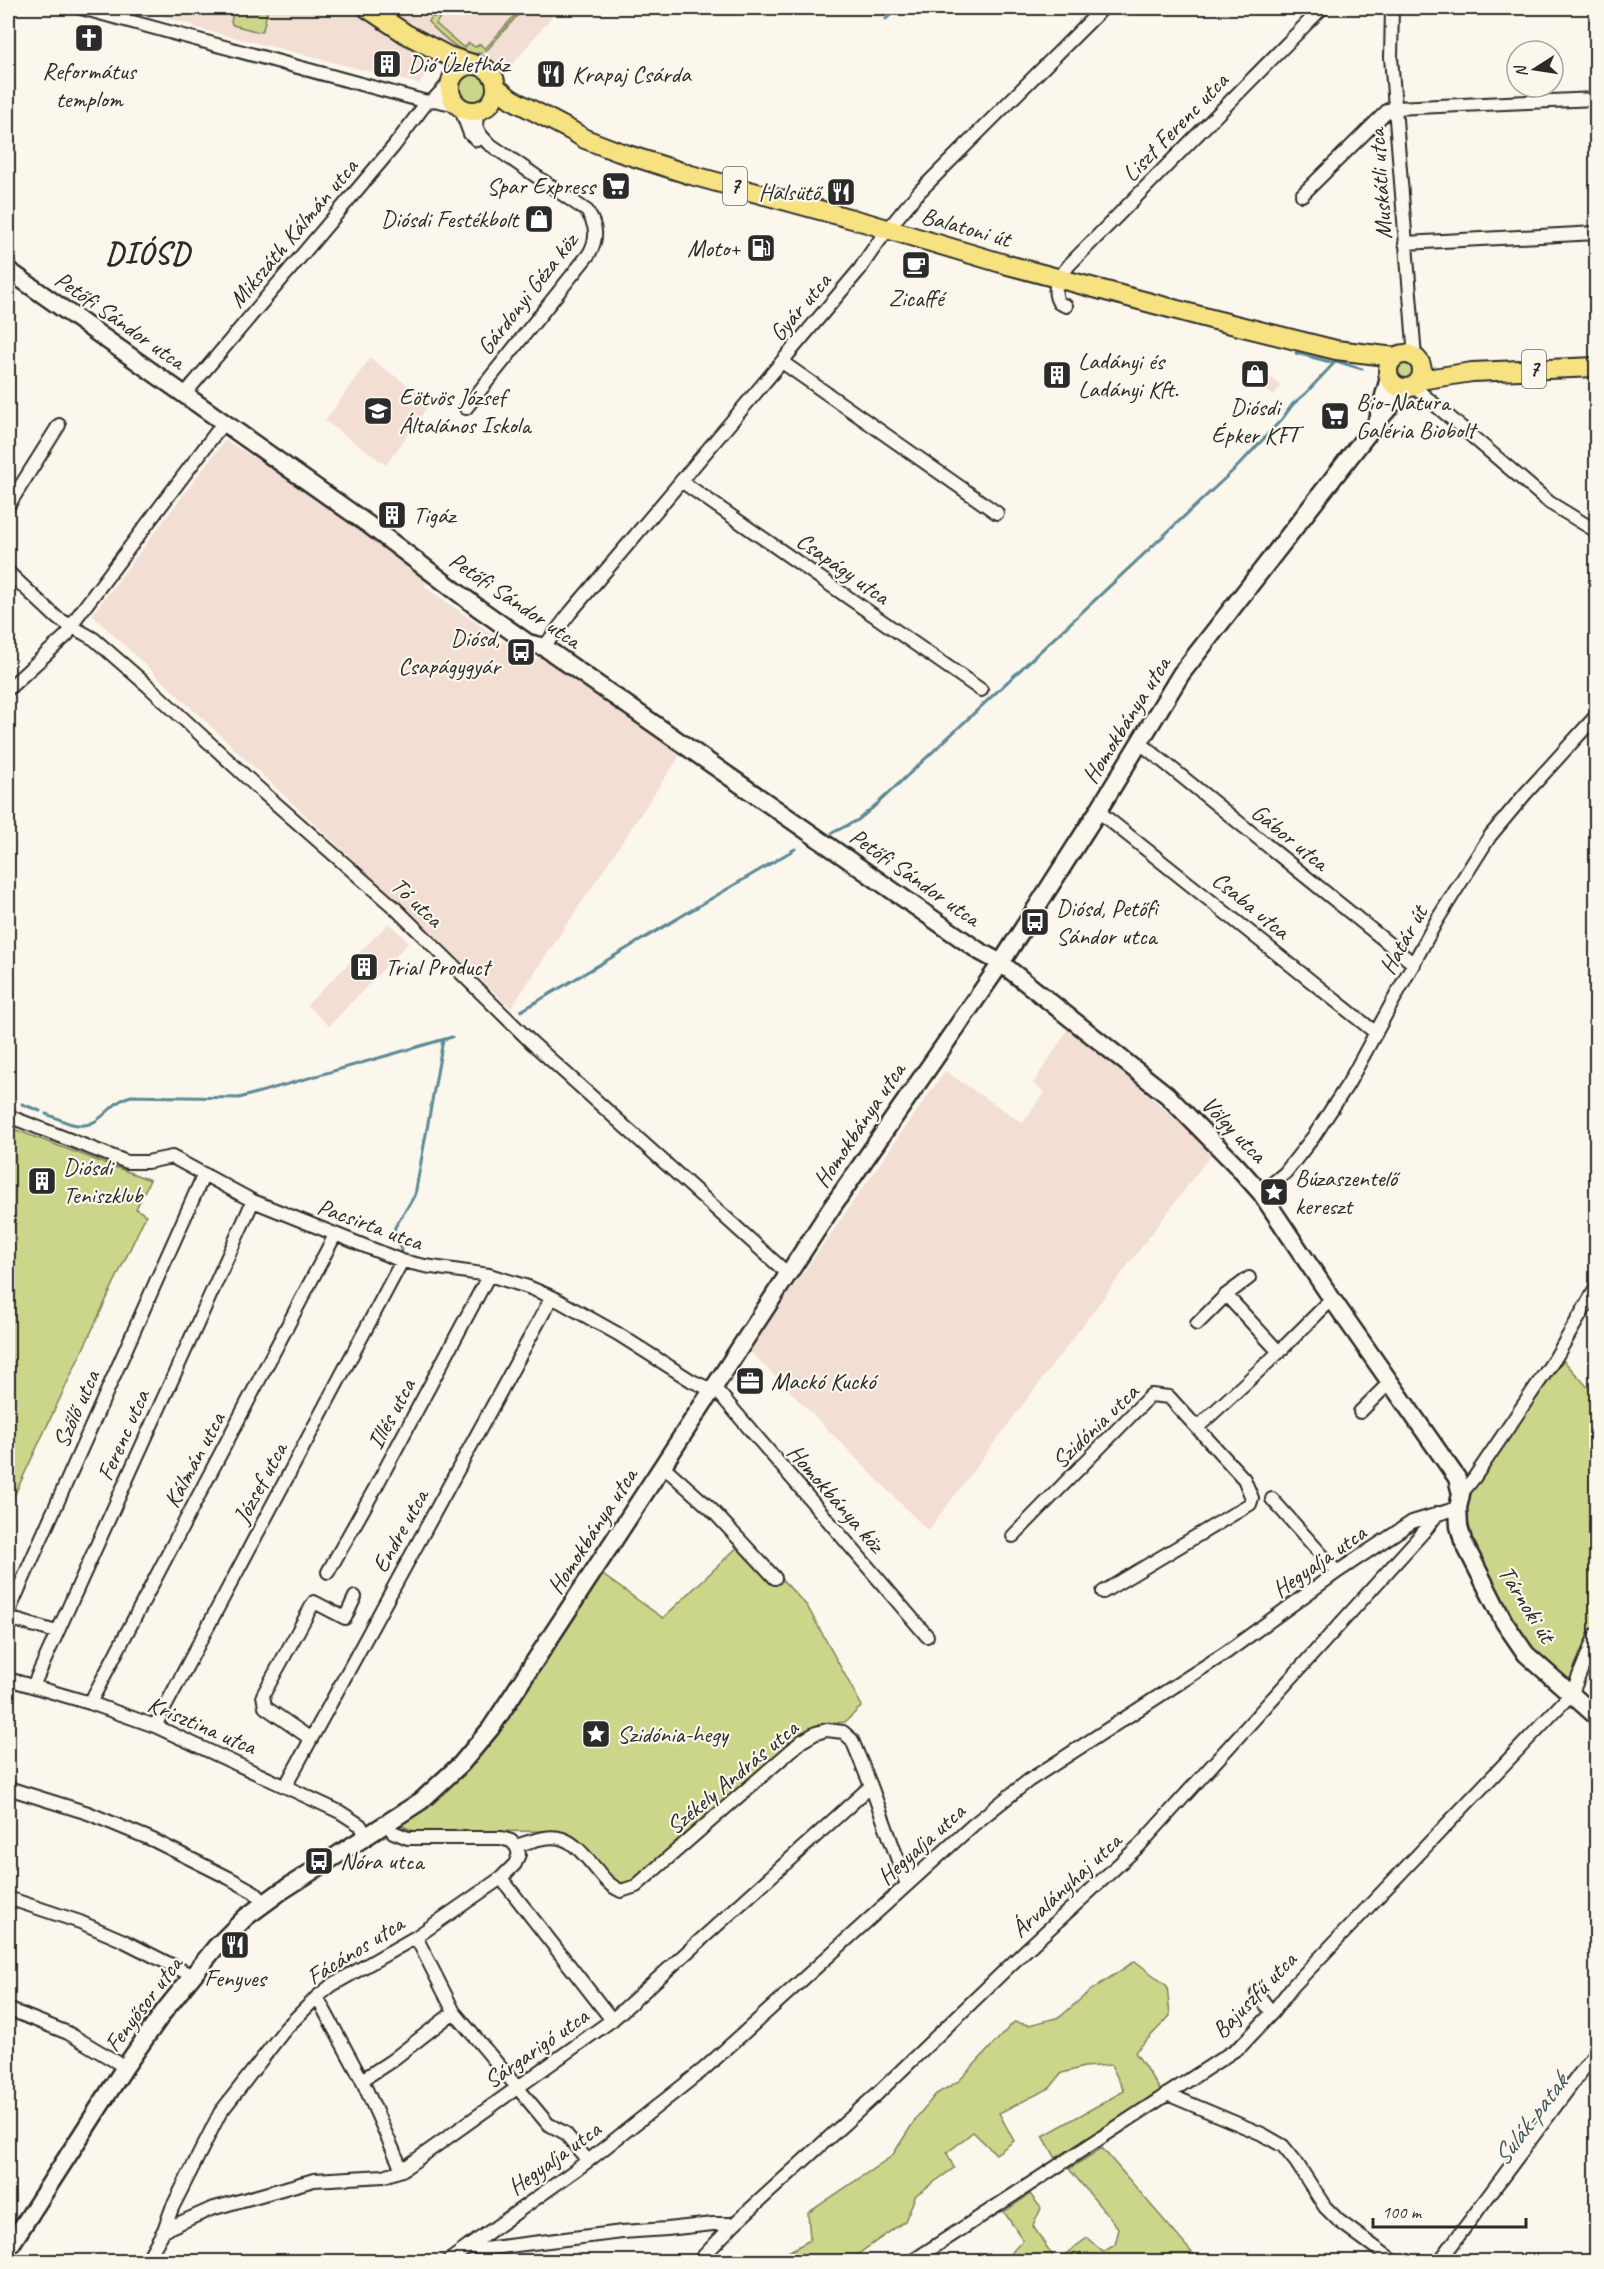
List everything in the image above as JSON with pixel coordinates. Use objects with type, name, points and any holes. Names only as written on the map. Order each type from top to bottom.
[{"type":"main road","name":"7","points":[[367,8],[406,34],[442,63],[450,80],[450,93],[458,106],[467,111],[481,109]]},
{"type":"main road","name":"7","points":[[406,34],[448,56],[488,70],[496,87]]},
{"type":"main road","points":[[450,80],[457,69],[473,64]]},
{"type":"main road","name":"Balatoni út","points":[[496,87],[511,99],[585,139],[619,152],[691,175],[867,222],[886,230],[1336,351],[1373,367],[1389,377]]},
{"type":"main road","points":[[481,109],[493,100],[496,87]]},
{"type":"main road","name":"Balatoni út","points":[[481,109],[494,107],[507,109],[567,138],[585,139]]},
{"type":"main road","name":"Balatoni út","points":[[1336,351],[1395,357]]},
{"type":"main road","name":"7","points":[[1395,357],[1408,354],[1415,375]]},
{"type":"main road","points":[[1389,377],[1388,368],[1395,357]]},
{"type":"main road","name":"7","points":[[1389,377],[1397,387],[1415,375],[1596,367]]},
{"type":"street","points":[[81,8],[430,101],[458,106]]},
{"type":"street","name":"Gyár utca","points":[[544,648],[570,613],[860,269],[886,230],[920,191],[1103,8]]},
{"type":"street","name":"Liszt Ferenc utca","points":[[1059,278],[1070,264],[1322,8]]},
{"type":"street","name":"Muskátli utca","points":[[1392,8],[1391,57],[1415,375]]},
{"type":"street","name":"Mikszáth Kálmán utca","points":[[184,395],[450,80]]},
{"type":"street","points":[[1302,195],[1383,114],[1395,108],[1596,99]]},
{"type":"street","name":"Gárdonyi Géza köz","points":[[458,106],[470,134],[477,141],[488,143],[587,211],[596,226],[597,233],[589,255],[466,408]]},
{"type":"street","points":[[481,109],[475,125],[479,134],[488,143]]},
{"type":"street","points":[[1405,243],[1596,233]]},
{"type":"street","name":"Petőfi Sándor utca","points":[[8,270],[369,525],[528,643],[544,648],[979,951],[1001,963]]},
{"type":"street","points":[[1059,278],[1054,291],[1059,303],[1066,306]]},
{"type":"street","points":[[782,362],[998,513]]},
{"type":"street","points":[[1415,375],[1533,489],[1596,531]]},
{"type":"street","name":"Homokbánya utca","points":[[367,1836],[421,1801],[441,1784],[491,1728],[788,1274],[899,1108],[1001,963],[1098,811],[1181,674],[1415,375]]},
{"type":"street","name":"Homokbánya utca","points":[[1376,423],[1389,377]]},
{"type":"street","points":[[8,689],[67,635],[224,422]]},
{"type":"street","points":[[8,507],[59,425]]},
{"type":"street","name":"Csapágy utca","points":[[681,481],[981,690]]},
{"type":"street","name":"Tó utca","points":[[8,572],[57,618],[94,639],[396,909],[530,1041],[788,1274]]},
{"type":"street","name":"Határ út","points":[[1261,1193],[1285,1173],[1314,1136],[1348,1084],[1437,920],[1490,836],[1596,716]]},
{"type":"street","name":"Gábor utca","points":[[1139,742],[1414,964]]},
{"type":"street","name":"Csaba utca","points":[[1098,811],[1376,1033]]},
{"type":"street","name":"Völgy utca","points":[[1001,963],[1167,1095],[1210,1136],[1261,1193],[1457,1478],[1460,1501]]},
{"type":"street","name":"Pacsirta utca","points":[[8,1116],[117,1160],[138,1163],[172,1157],[252,1201],[402,1261],[489,1275],[552,1297],[618,1334],[692,1382],[712,1390]]},
{"type":"street","name":"Szőlő utca","points":[[56,1632],[12,1618],[10,1610],[204,1174]]},
{"type":"street","name":"Ferenc utca","points":[[33,1686],[252,1201]]},
{"type":"street","name":"Kálmán utca","points":[[90,1703],[335,1235]]},
{"type":"street","name":"József utca","points":[[155,1726],[402,1261]]},
{"type":"street","name":"Illés utca","points":[[328,1572],[374,1492],[489,1275]]},
{"type":"street","points":[[1197,1324],[1226,1295],[1249,1278]]},
{"type":"street","points":[[1460,1501],[1556,1357],[1596,1288]]},
{"type":"street","points":[[1226,1295],[1279,1352]]},
{"type":"street","name":"Endre utca","points":[[286,1785],[552,1297]]},
{"type":"street","points":[[1198,1427],[1332,1299]]},
{"type":"street","points":[[1360,1412],[1390,1382]]},
{"type":"street","name":"Homokbánya köz","points":[[712,1390],[719,1393],[927,1636]]},
{"type":"street","name":"Szidónia utca","points":[[1013,1536],[1151,1395],[1169,1397],[1244,1479],[1252,1498],[1250,1504],[1103,1592]]},
{"type":"street","points":[[663,1466],[711,1509],[775,1578]]},
{"type":"street","points":[[1272,1499],[1336,1572]]},
{"type":"street","name":"Hegyalja utca","points":[[447,2262],[588,2161],[704,2068],[973,1825],[1028,1781],[1227,1652],[1336,1572],[1412,1522],[1438,1513],[1460,1501]]},
{"type":"street","name":"Tárnoki út","points":[[1460,1501],[1459,1526],[1463,1541],[1504,1622],[1526,1654],[1596,1716]]},
{"type":"street","name":"Árvalányhaj utca","points":[[698,2262],[734,2224],[878,2093],[1025,1951],[1140,1845],[1438,1513]]},
{"type":"street","points":[[311,1738],[265,1707],[263,1695],[314,1602],[345,1618],[355,1597]]},
{"type":"street","points":[[1572,1693],[1596,1634]]},
{"type":"street","name":"Krisztina utca","points":[[8,1679],[90,1703],[155,1726],[340,1812],[360,1825],[367,1836]]},
{"type":"street","name":"Bajuszfű utca","points":[[911,2262],[1241,2046],[1272,2013],[1293,1986],[1572,1693]]},
{"type":"street","name":"Székely András utca","points":[[516,1846],[534,1839],[554,1836],[569,1840],[610,1886],[621,1891],[636,1886],[802,1741],[827,1730],[843,1732],[852,1740],[907,1885]]},
{"type":"street","name":"Sárgarigó utca","points":[[164,2230],[211,2209],[314,2180],[384,2176],[402,2170],[612,2020],[871,1786]]},
{"type":"street","points":[[8,1788],[103,1818],[168,1846],[254,1892],[265,1903]]},
{"type":"street","points":[[387,1824],[393,1832],[408,1838],[501,1838],[511,1841],[516,1846]]},
{"type":"street","name":"Fenyősor utca","points":[[8,2249],[125,2067],[193,1976],[233,1929],[265,1903],[367,1836]]},
{"type":"street","name":"Fácános utca","points":[[146,2262],[164,2230],[172,2208],[220,2113],[286,2028],[317,1996],[332,1985],[416,1937],[501,1878],[515,1864],[519,1854],[516,1846]]},
{"type":"street","points":[[501,1878],[612,2020]]},
{"type":"street","points":[[8,1898],[80,1922],[124,1941],[193,1976]]},
{"type":"street","points":[[416,1937],[454,2012],[548,2124],[565,2133],[588,2161]]},
{"type":"street","points":[[1257,1993],[1272,2013]]},
{"type":"street","points":[[317,1996],[362,2080],[402,2170]]},
{"type":"street","points":[[8,2009],[68,2034],[125,2067]]},
{"type":"street","points":[[362,2080],[410,2047],[454,2012]]},
{"type":"street","points":[[1439,2262],[1596,2052]]},
{"type":"street","points":[[1167,2094],[1262,2134],[1283,2146],[1332,2214],[1395,2262]]},
{"type":"street","points":[[469,2246],[484,2249],[622,2232],[734,2224]]},
{"type":"shaded area","points":[[149,8],[548,8],[553,15],[499,81],[489,66],[443,52],[419,84],[193,27],[194,25],[163,17],[164,12]]},
{"type":"shaded area","name":"Eötvös József Általános Iskola","points":[[370,358],[431,402],[386,465],[325,421]]},
{"type":"shaded area","name":"Diósdi Épker KFT","points":[[1266,374],[1281,385],[1274,396],[1259,385]]},
{"type":"shaded area","points":[[225,440],[291,480],[428,577],[425,587],[533,663],[540,655],[681,754],[511,1008],[92,615]]},
{"type":"shaded area","points":[[389,923],[409,942],[329,1026],[307,1005]]},
{"type":"shaded area","points":[[1070,1026],[1213,1152],[928,1531],[749,1350],[945,1071],[1023,1123],[1044,1092],[1033,1084]]},
{"type":"green space","points":[[234,8],[268,8],[263,30],[259,32],[233,25],[231,22]]},
{"type":"green space","points":[[521,8],[524,8],[488,49],[480,53],[464,51],[428,22],[432,17],[440,17],[436,24],[464,48],[469,43],[475,47],[480,44],[485,49]]},
{"type":"green space","points":[[473,72],[479,73],[487,81],[487,93],[479,101],[473,102],[467,101],[459,93],[458,87],[459,81],[467,73]]},
{"type":"green space","points":[[1405,360],[1412,363],[1415,370],[1412,377],[1405,380],[1398,377],[1395,370],[1398,363]]},
{"type":"green space","points":[[8,1127],[150,1180],[136,1209],[146,1215],[8,1509]]},
{"type":"green space","points":[[1563,1360],[1596,1396],[1596,1622],[1571,1681],[1568,1682],[1525,1645],[1469,1537],[1465,1511],[1469,1495]]},
{"type":"green space","points":[[745,1540],[807,1606],[862,1706],[845,1722],[826,1724],[801,1737],[635,1886],[623,1885],[611,1880],[580,1842],[553,1831],[416,1832],[398,1824],[463,1776],[508,1717],[600,1573],[663,1618]]},
{"type":"green space","points":[[1135,1961],[1167,1986],[1170,2016],[1135,2052],[1161,2091],[1057,2160],[1043,2136],[1124,2091],[1111,2065],[1084,2067],[1062,2073],[1050,2088],[999,2113],[1014,2141],[996,2154],[973,2132],[947,2153],[954,2168],[916,2195],[905,2221],[848,2261],[833,2258],[830,2261],[770,2262],[810,2240],[808,2213],[892,2156],[917,2117],[936,2094],[959,2081],[1014,2022],[1029,2025],[1060,2017],[1091,1990]]},
{"type":"green space","points":[[1102,2148],[1194,2255],[1191,2261],[1056,2261],[1087,2238],[1103,2252],[1115,2245],[1119,2229],[1069,2169]]},
{"type":"green space","points":[[1030,2194],[1041,2208],[1033,2226],[1056,2261],[1004,2261],[1023,2240],[1004,2212]]},
{"type":"waterway","points":[[52,8],[65,11]]},
{"type":"waterway","points":[[886,19],[898,8]]},
{"type":"waterway","points":[[169,39],[179,42]]},
{"type":"waterway","points":[[182,42],[197,46]]},
{"type":"waterway","points":[[213,51],[226,54]]},
{"type":"waterway","points":[[235,57],[253,62]]},
{"type":"waterway","points":[[258,63],[269,66]]},
{"type":"waterway","points":[[279,69],[285,71]]},
{"type":"waterway","points":[[291,72],[295,73]]},
{"type":"waterway","points":[[299,74],[323,81]]},
{"type":"waterway","points":[[332,83],[342,86]]},
{"type":"waterway","points":[[347,87],[352,89]]},
{"type":"waterway","points":[[357,90],[361,91]]},
{"type":"waterway","points":[[406,103],[410,104]]},
{"type":"waterway","points":[[1296,353],[1334,363]]},
{"type":"waterway","points":[[832,833],[858,820],[877,804],[1238,466],[1293,404],[1336,361],[1362,369]]},
{"type":"waterway","points":[[521,1011],[795,849]]},
{"type":"waterway","points":[[46,1114],[70,1123],[86,1125],[131,1096],[239,1098],[452,1037]]},
{"type":"waterway","points":[[400,1255],[401,1249],[394,1233],[395,1227],[415,1195],[443,1040]]},
{"type":"waterway","points":[[22,1104],[40,1111]]},
{"type":"place","name":"Református templom","points":[[89,38]]},
{"type":"place","name":"Dió Üzletház","points":[[387,64]]},
{"type":"place","name":"Krapaj Csárda","points":[[551,74]]},
{"type":"place","name":"Spar Express","points":[[616,186]]},
{"type":"place","name":"Halsütő","points":[[841,192]]},
{"type":"place","name":"Diósdi Festékbolt","points":[[539,219]]},
{"type":"place","name":"Moto+","points":[[761,248]]},
{"type":"place","name":"Zicaffé","points":[[916,265]]},
{"type":"place","name":"Diósdi Épker KFT","points":[[1255,374]]},
{"type":"place","name":"Ladányi és Ladányi Kft.","points":[[1057,375]]},
{"type":"place","name":"Eötvös József Általános Iskola","points":[[378,411]]},
{"type":"place","name":"Bio-Natura Galéria Biobolt","points":[[1335,416]]},
{"type":"place","name":"Tigáz","points":[[392,515]]},
{"type":"place","name":"Diósd, Csapágygyár","points":[[521,652]]},
{"type":"place","name":"Diósd, Petőfi Sándor utca","points":[[1035,922]]},
{"type":"place","name":"Trial Product","points":[[364,967]]},
{"type":"place","name":"Diósdi Teniszklub","points":[[42,1181]]},
{"type":"place","name":"Búzaszentelő kereszt","points":[[1274,1192]]},
{"type":"place","name":"Mackó Kuckó","points":[[750,1381]]},
{"type":"place","name":"Szidónia-hegy","points":[[596,1734]]},
{"type":"place","name":"Nóra utca","points":[[319,1861]]},
{"type":"place","name":"Fenyves","points":[[235,1945]]},
{"type":"district","name":"DIÓSD","points":[[148,253]]},
{"type":"water label","name":"Sulák-patak","points":[[1530,2120]]}]
